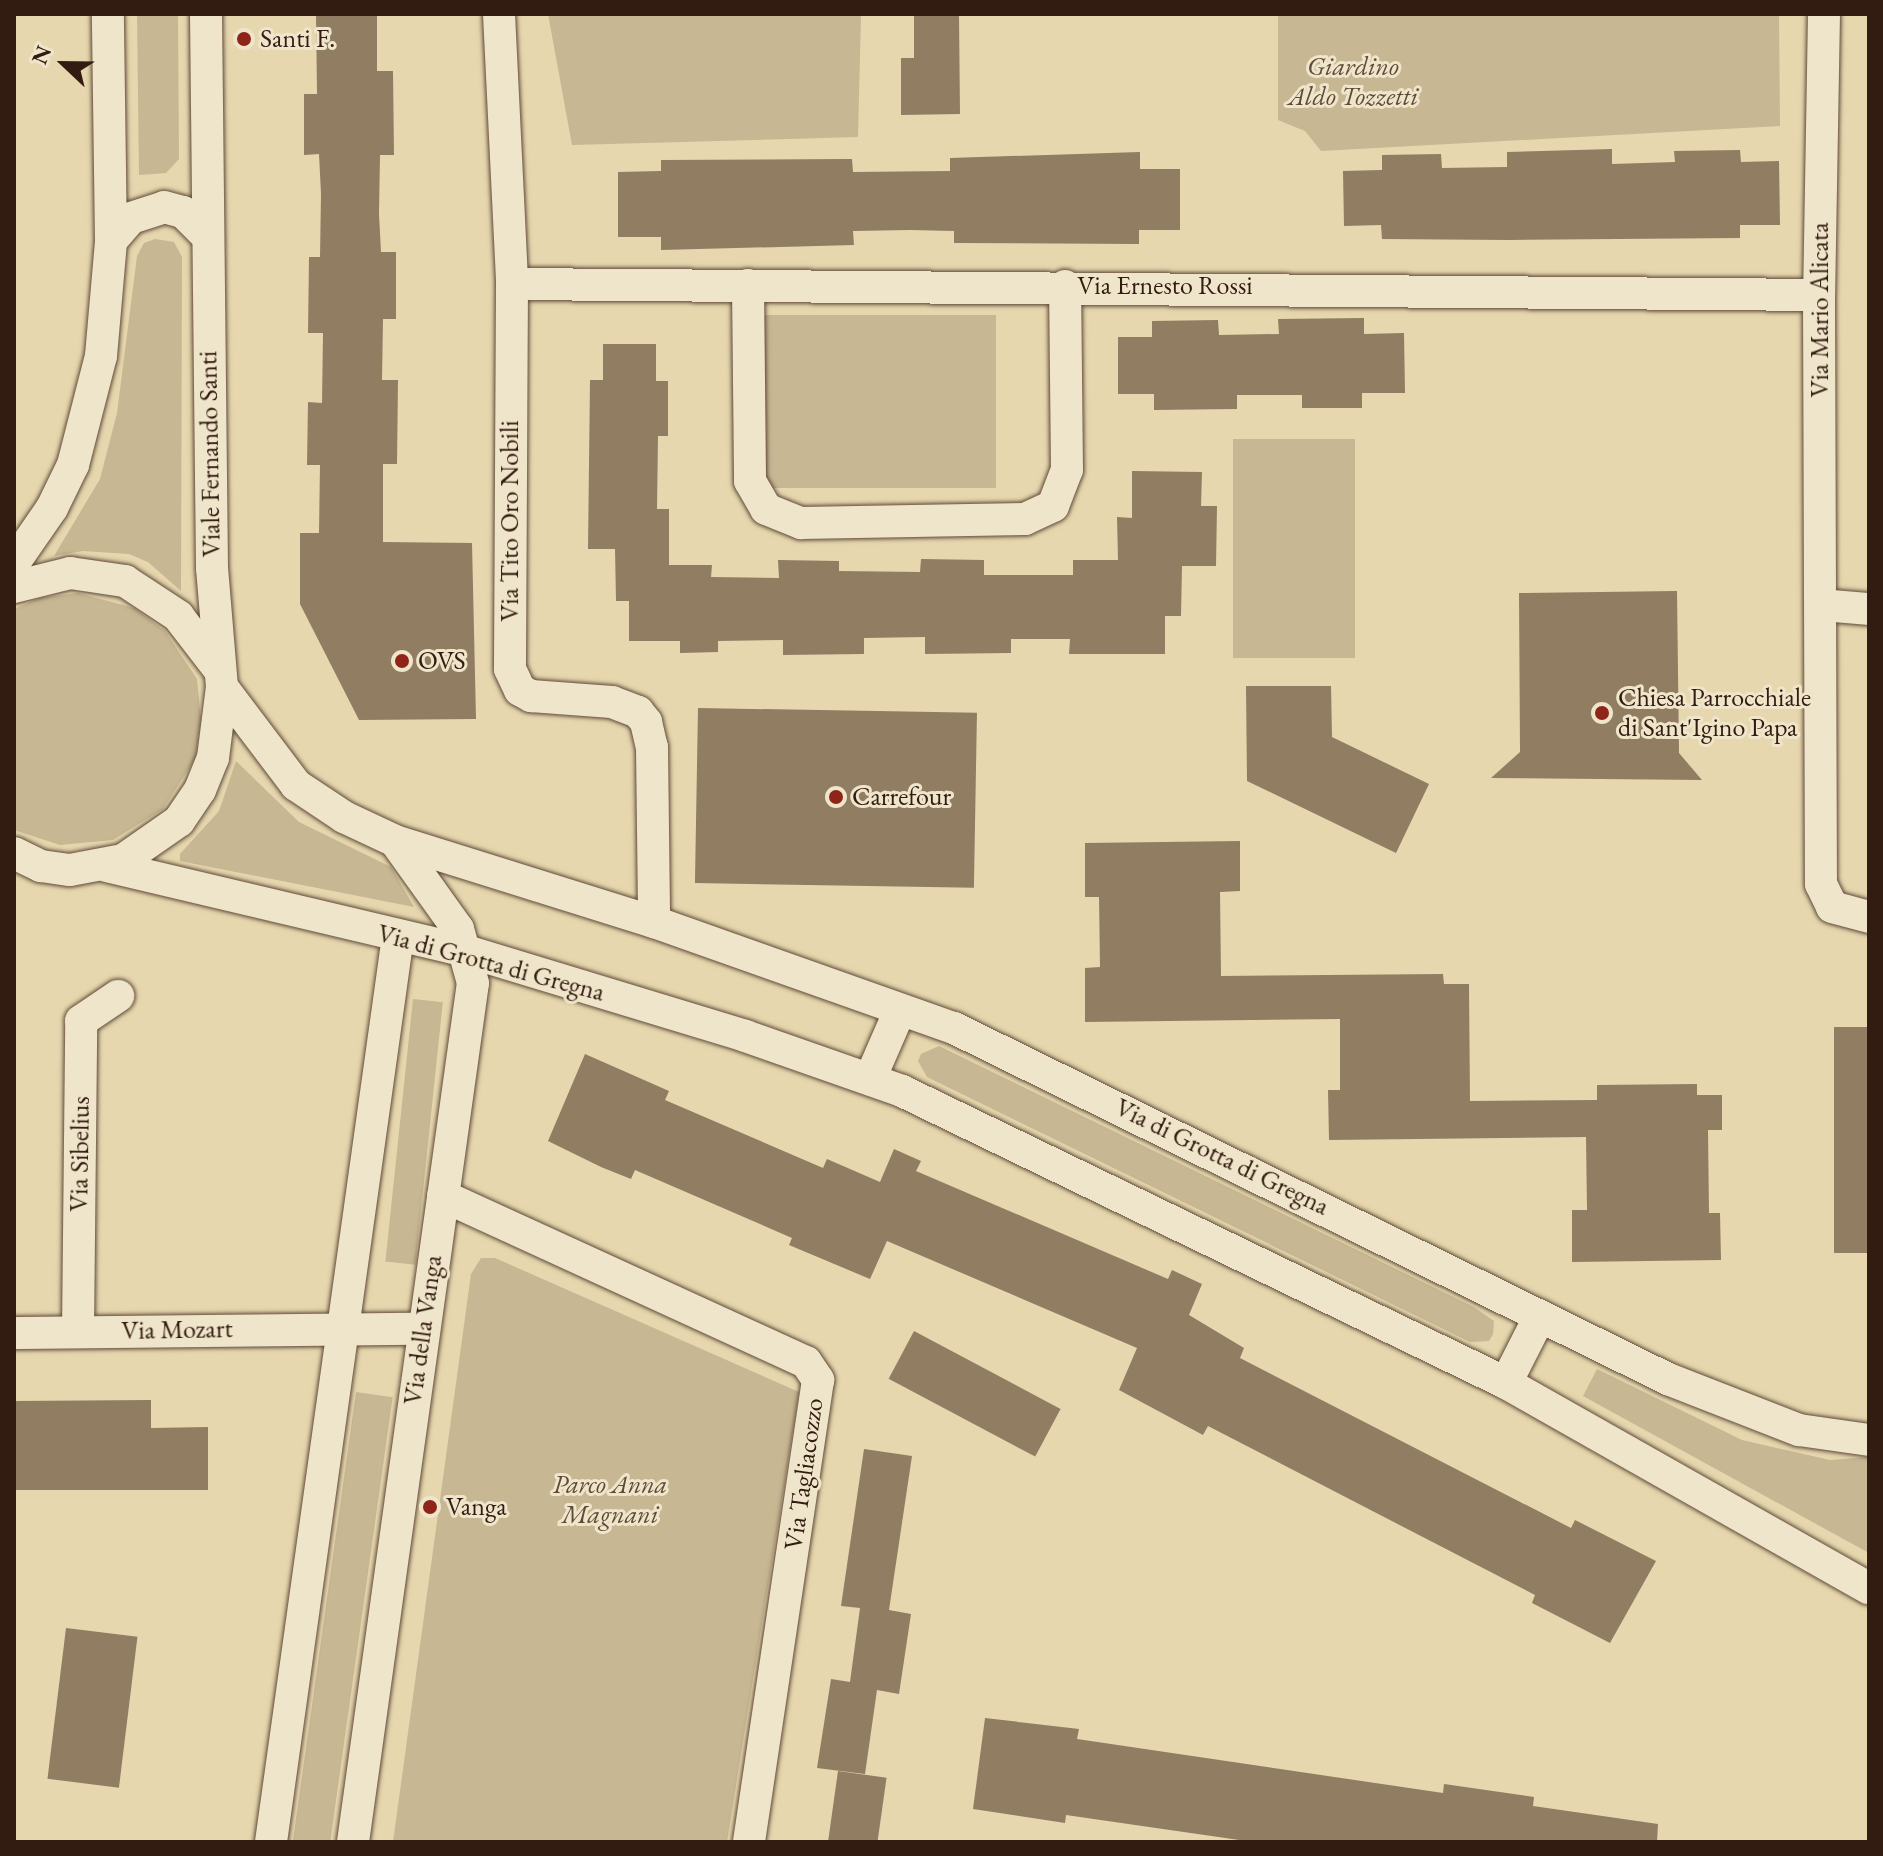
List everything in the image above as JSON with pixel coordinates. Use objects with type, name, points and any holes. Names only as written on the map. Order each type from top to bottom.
[{"type":"street","points":[[14,563],[52,508],[81,443],[101,356],[111,241],[108,14]]},
{"type":"street","name":"Viale Fernando Santi","points":[[107,866],[152,844],[190,808],[213,758],[221,679],[212,568],[206,14]]},
{"type":"street","name":"Via Tito Oro Nobili","points":[[499,14],[512,284],[510,669],[520,690],[531,696],[612,702],[638,712],[646,722],[652,747],[654,922]]},
{"type":"street","name":"Via Mario Alicata","points":[[1824,14],[1819,295],[1821,884],[1832,907],[1869,917]]},
{"type":"street","points":[[111,241],[131,218],[164,207],[183,212],[208,237]]},
{"type":"street","name":"Via Ernesto Rossi","points":[[512,284],[1065,286],[1819,295]]},
{"type":"street","points":[[748,285],[750,481],[766,509],[801,523],[1025,519],[1053,506],[1067,470],[1065,286]]},
{"type":"street","name":"Via di Grotta di Gregna","points":[[14,587],[70,573],[125,581],[178,616],[296,785],[344,817],[395,841],[654,922],[1000,1048],[1540,1316],[1737,1409],[1810,1433],[1869,1440]]},
{"type":"street","points":[[1821,605],[1869,609]]},
{"type":"street","name":"Via della Vanga","points":[[353,1842],[422,1329],[472,993],[466,951],[447,910],[395,841]]},
{"type":"street","points":[[18,858],[70,870],[107,866]]},
{"type":"street","name":"Via di Grotta di Gregna","points":[[107,866],[466,951],[870,1079],[1061,1165],[1506,1383],[1869,1588]]},
{"type":"street","points":[[271,1842],[340,1329],[398,936]]},
{"type":"street","name":"Via Sibelius","points":[[78,1332],[81,1021],[118,996]]},
{"type":"street","points":[[870,1079],[900,1010]]},
{"type":"street","name":"Via Tagliacozzo","points":[[443,1196],[806,1362],[818,1380],[749,1842]]},
{"type":"street","points":[[1506,1383],[1540,1316]]},
{"type":"street","name":"Via Mozart","points":[[14,1333],[422,1329]]},
{"type":"green space","points":[[137,14],[178,14],[179,159],[166,173],[139,175]]},
{"type":"green space","points":[[548,14],[861,14],[858,137],[572,145]]},
{"type":"green space","name":"Giardino Aldo Tozzetti","points":[[1278,14],[1779,14],[1780,126],[1321,151],[1305,131],[1278,120]]},
{"type":"green space","points":[[155,239],[174,242],[182,257],[181,591],[148,562],[129,554],[83,551],[54,556],[100,479],[117,413],[137,256],[144,243]]},
{"type":"green space","points":[[761,315],[996,315],[996,488],[761,488]]},
{"type":"green space","points":[[1233,439],[1355,439],[1355,658],[1233,658]]},
{"type":"green space","points":[[78,593],[134,608],[165,631],[197,679],[201,720],[195,759],[163,809],[113,840],[60,845],[14,830],[14,609],[40,598]]},
{"type":"green space","points":[[236,761],[299,822],[391,867],[414,907],[180,861],[180,854],[219,811]]},
{"type":"green space","points":[[413,999],[443,1002],[415,1265],[385,1262]]},
{"type":"green space","points":[[939,1046],[1474,1307],[1494,1321],[1493,1334],[1489,1341],[1470,1342],[927,1077],[918,1061],[921,1054]]},
{"type":"green space","name":"Parco Anna Magnani","points":[[481,1258],[495,1258],[799,1392],[727,1842],[393,1842],[471,1274]]},
{"type":"green space","points":[[1597,1369],[1742,1440],[1830,1460],[1869,1457],[1869,1553],[1583,1396]]},
{"type":"green space","points":[[356,1392],[393,1397],[330,1842],[293,1842]]},
{"type":"building","points":[[316,14],[377,14],[377,71],[393,71],[394,155],[380,155],[379,214],[381,252],[396,252],[396,319],[383,319],[382,380],[398,380],[397,464],[383,464],[383,542],[472,543],[476,719],[359,720],[300,604],[300,533],[319,533],[320,465],[307,465],[308,402],[322,403],[323,333],[308,333],[309,257],[320,257],[321,194],[319,154],[304,155],[304,94],[317,94]]},
{"type":"building","points":[[914,14],[959,14],[960,114],[901,115],[901,58],[914,58]]},
{"type":"building","points":[[1612,149],[1612,164],[1675,162],[1674,151],[1740,150],[1741,162],[1779,161],[1780,225],[1740,225],[1740,238],[1509,240],[1382,239],[1381,225],[1344,226],[1343,171],[1382,170],[1382,155],[1441,154],[1442,168],[1507,167],[1507,152]]},
{"type":"building","points":[[1140,152],[1140,169],[1180,169],[1180,230],[1139,230],[1139,244],[954,243],[954,231],[910,230],[853,231],[854,245],[661,250],[661,237],[618,237],[618,172],[661,171],[661,160],[852,159],[853,172],[950,171],[950,158]]},
{"type":"building","points":[[1364,318],[1364,334],[1404,333],[1405,393],[1362,393],[1362,408],[1302,408],[1302,395],[1237,395],[1237,409],[1154,410],[1154,394],[1118,394],[1118,337],[1152,337],[1152,321],[1218,320],[1219,335],[1279,334],[1278,319]]},
{"type":"building","points":[[603,344],[656,344],[656,381],[668,381],[668,436],[658,436],[657,509],[669,509],[669,565],[712,565],[711,577],[779,578],[778,560],[839,561],[839,571],[920,572],[921,559],[984,560],[984,575],[1073,575],[1073,560],[1118,560],[1117,517],[1132,518],[1132,471],[1202,472],[1201,506],[1217,506],[1216,566],[1182,566],[1181,616],[1165,616],[1165,654],[1069,654],[1070,639],[1011,639],[1011,653],[925,654],[925,637],[864,638],[864,654],[783,655],[783,640],[718,641],[718,652],[680,653],[680,641],[629,641],[629,601],[616,601],[615,549],[588,549],[590,380],[603,380]]},
{"type":"building","points":[[1677,591],[1679,753],[1702,780],[1491,778],[1520,752],[1519,593]]},
{"type":"building","points":[[1246,686],[1331,686],[1332,737],[1429,784],[1396,853],[1247,781]]},
{"type":"building","name":"Carrefour","points":[[698,708],[977,713],[974,888],[695,883]]},
{"type":"building","points":[[1240,841],[1240,891],[1220,892],[1221,976],[1443,974],[1444,984],[1469,984],[1470,1101],[1597,1100],[1597,1085],[1697,1084],[1697,1095],[1722,1095],[1722,1130],[1708,1130],[1709,1213],[1720,1213],[1721,1260],[1572,1262],[1572,1210],[1587,1210],[1586,1137],[1329,1140],[1328,1090],[1340,1090],[1340,1019],[1085,1022],[1085,968],[1100,967],[1099,897],[1085,897],[1085,843]]},
{"type":"building","points":[[1834,1027],[1869,1027],[1869,1253],[1834,1253]]},
{"type":"building","points":[[585,1054],[669,1091],[665,1100],[823,1168],[827,1159],[880,1182],[894,1149],[921,1161],[916,1171],[1168,1279],[1172,1270],[1202,1284],[1189,1315],[1244,1348],[1240,1358],[1571,1528],[1575,1520],[1656,1561],[1610,1643],[1532,1603],[1535,1595],[1208,1426],[1203,1435],[1119,1390],[1137,1348],[887,1241],[870,1279],[789,1245],[792,1238],[635,1170],[631,1179],[601,1167],[548,1141]]},
{"type":"building","points":[[914,1331],[1061,1409],[1035,1457],[889,1379]]},
{"type":"building","points":[[151,1400],[151,1428],[208,1427],[208,1490],[14,1490],[14,1401]]},
{"type":"building","points":[[864,1449],[912,1456],[889,1610],[911,1614],[899,1694],[877,1690],[865,1774],[817,1768],[831,1679],[850,1682],[860,1608],[841,1606]]},
{"type":"building","points":[[66,1628],[137,1637],[119,1788],[47,1779]]},
{"type":"building","points":[[985,1718],[1079,1729],[1077,1739],[1443,1793],[1444,1784],[1534,1797],[1533,1806],[1658,1824],[1657,1842],[1253,1842],[1066,1815],[1065,1823],[973,1809]]},
{"type":"building","points":[[838,1771],[887,1778],[878,1842],[828,1842]]},
{"type":"place","name":"Santi F.","points":[[244,39]]},
{"type":"place","name":"OVS","points":[[402,661]]},
{"type":"place","name":"Chiesa Parrocchiale di Sant'Igino Papa","points":[[1602,713]]},
{"type":"place","name":"Carrefour","points":[[836,797]]},
{"type":"place","name":"Vanga","points":[[430,1507]]}]
